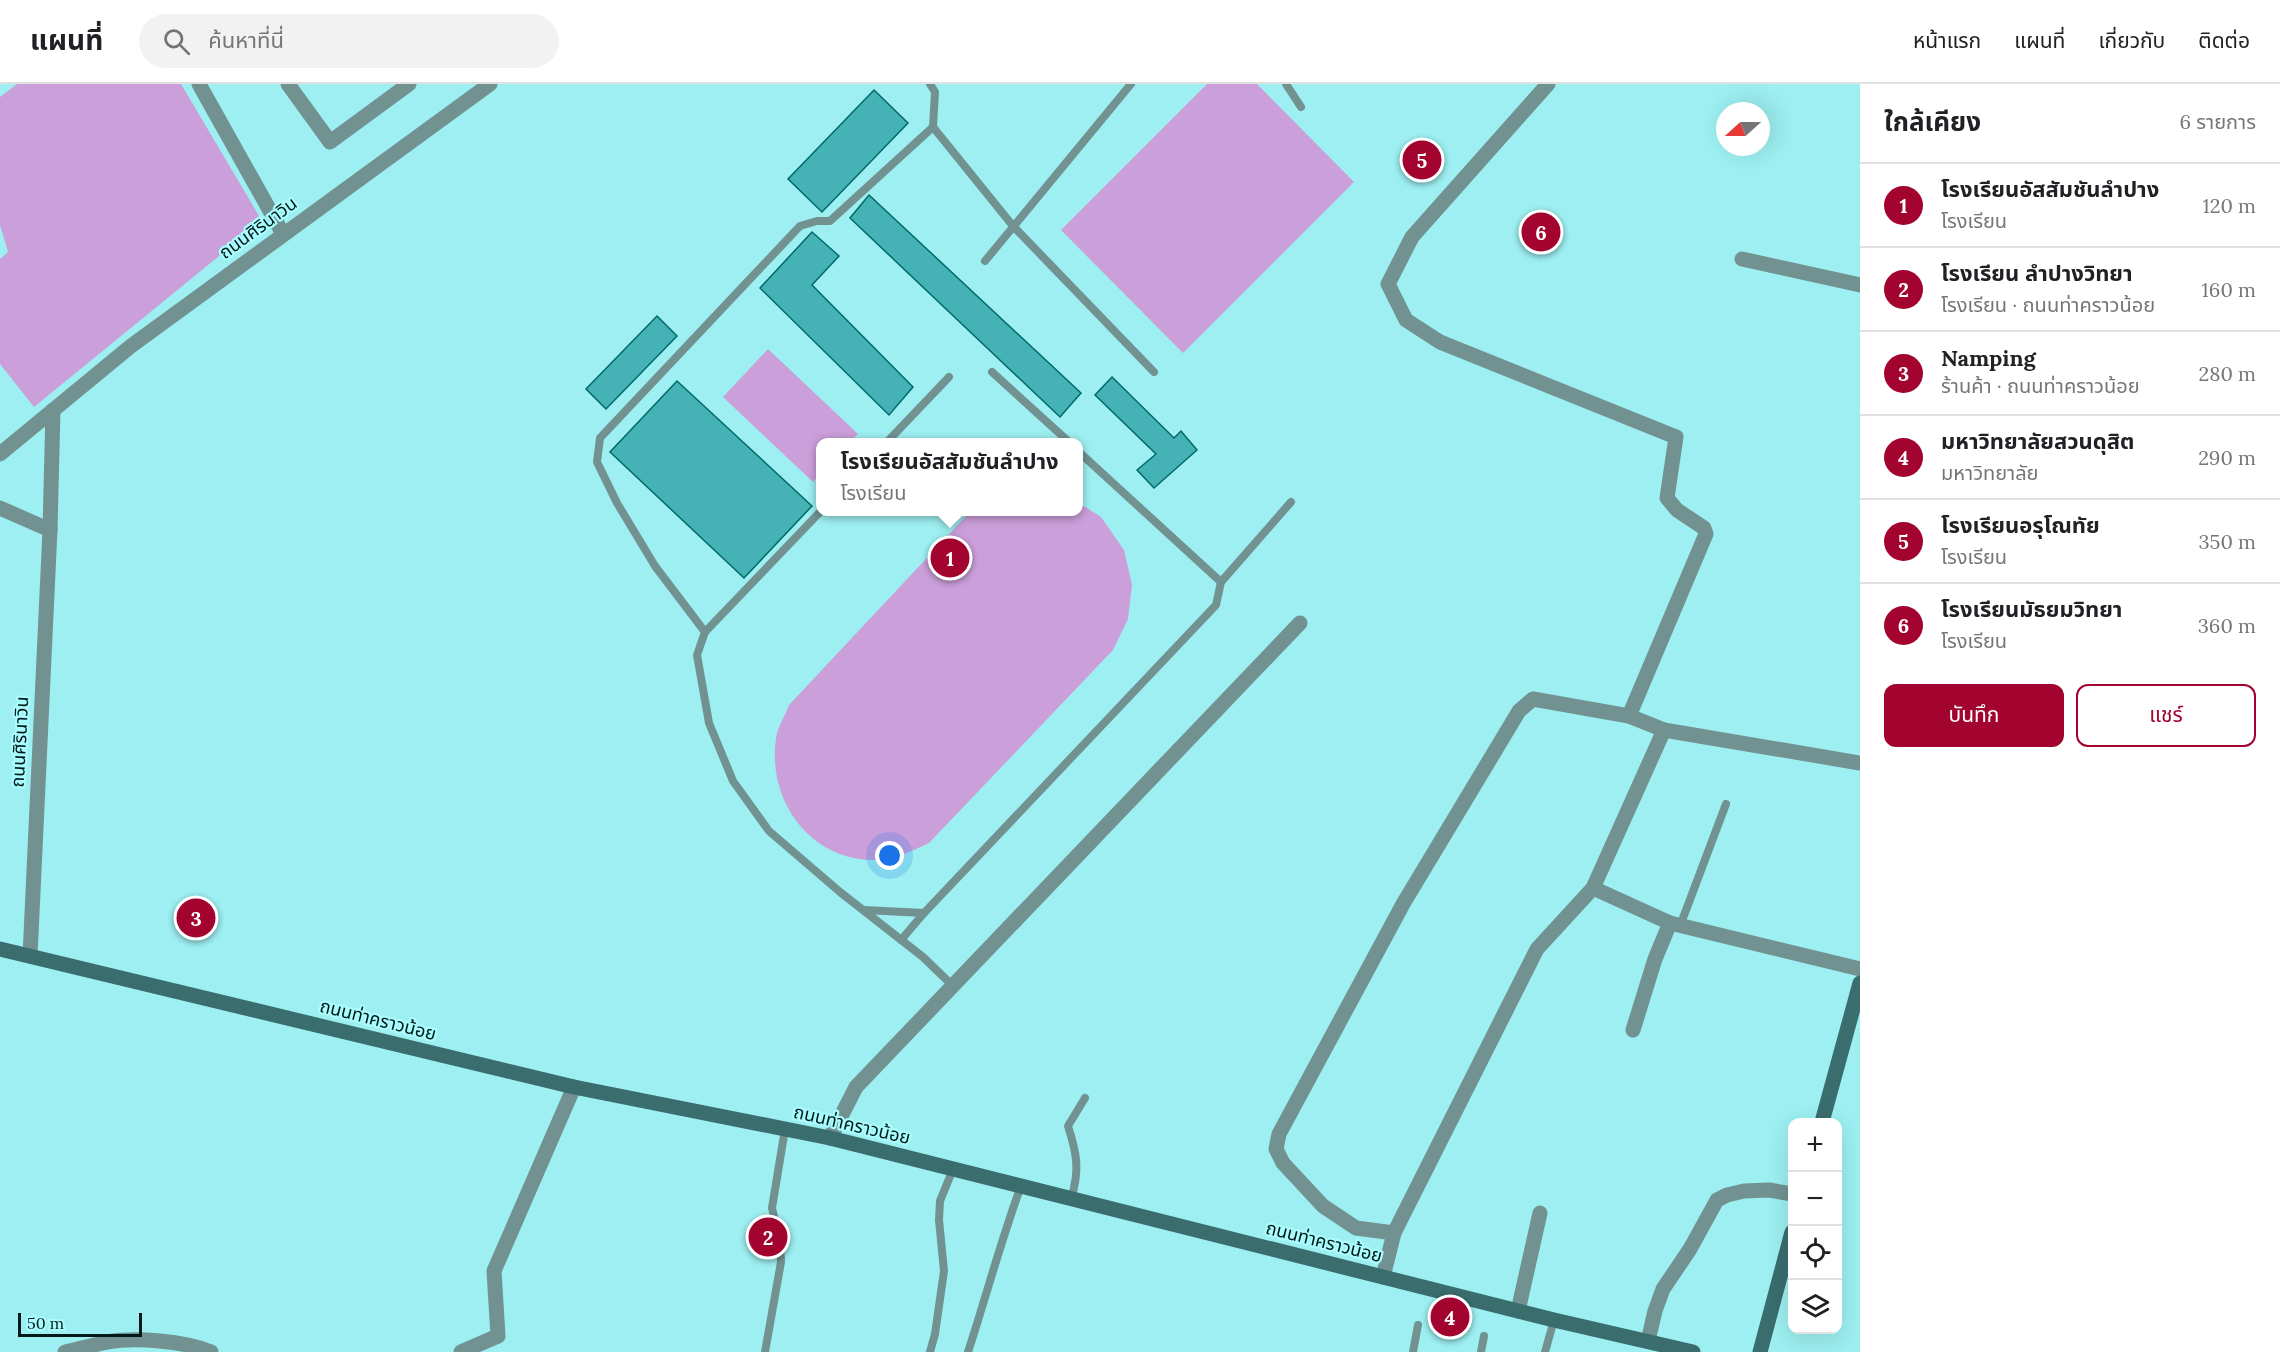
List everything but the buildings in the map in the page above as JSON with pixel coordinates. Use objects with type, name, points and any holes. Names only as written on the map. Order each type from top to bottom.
[{"type":"street","points":[[200,84],[283,234]]},
{"type":"street","points":[[288,84],[330,142],[409,84]]},
{"type":"street","name":"ถนนศิรินาวิน","points":[[0,454],[130,346],[490,84]]},
{"type":"street","points":[[1548,84],[1412,237],[1388,284],[1406,320],[1440,342],[1676,437],[1667,498],[1677,510],[1704,528],[1706,534],[1629,716]]},
{"type":"street","points":[[1742,259],[1860,285]]},
{"type":"street","name":"ถนนศิรินาวิน","points":[[30,956],[50,530],[53,410]]},
{"type":"street","points":[[0,508],[50,530]]},
{"type":"street","points":[[830,1138],[856,1087],[1300,623]]},
{"type":"street","points":[[1394,1233],[1356,1228],[1323,1206],[1283,1163],[1276,1149],[1279,1134],[1403,904],[1519,711],[1533,699],[1629,716],[1664,730],[1860,764]]},
{"type":"street","points":[[1383,1277],[1394,1233],[1537,949],[1593,888],[1664,730]]},
{"type":"street","points":[[1593,888],[1675,925],[1860,969]]},
{"type":"street","points":[[1633,1030],[1655,959],[1675,925]]},
{"type":"street","name":"ถนนท่าคราวน้อย","points":[[0,949],[574,1088],[830,1138],[1554,1320],[1693,1352]]},
{"type":"street","points":[[1823,1118],[1858,1000],[1860,983]]},
{"type":"street","points":[[461,1352],[498,1336],[494,1271],[574,1088]]},
{"type":"street","points":[[1648,1341],[1663,1289],[1690,1249],[1717,1200],[1744,1191],[1769,1190],[1788,1193]]},
{"type":"street","points":[[1518,1311],[1539,1213]]},
{"type":"street","points":[[1760,1352],[1788,1247]]},
{"type":"street","points":[[65,1352],[110,1342],[150,1341],[202,1348],[211,1352]]},
{"type":"lane","points":[[930,84],[935,92],[933,127],[1013,226],[1154,372]]},
{"type":"lane","points":[[985,261],[1131,84]]},
{"type":"lane","points":[[1286,84],[1301,107]]},
{"type":"lane","points":[[705,632],[655,566],[617,503],[597,462],[600,438],[800,226],[817,221],[830,221],[933,127]]},
{"type":"lane","points":[[992,372],[1065,438]]},
{"type":"lane","points":[[891,438],[949,377]]},
{"type":"lane","points":[[1083,456],[1221,582]]},
{"type":"lane","points":[[901,940],[1216,605],[1221,582],[1291,502]]},
{"type":"lane","points":[[816,516],[705,632],[697,655],[709,723],[733,781],[770,831],[862,910],[923,957],[953,986]]},
{"type":"lane","points":[[1675,925],[1726,804]]},
{"type":"lane","points":[[862,910],[924,913]]},
{"type":"lane","points":[[1071,1198],[1078,1178],[1076,1150],[1068,1126],[1085,1098]]},
{"type":"lane","points":[[765,1352],[781,1262],[780,1242],[771,1208],[785,1129]]},
{"type":"lane","points":[[930,1352],[937,1323],[944,1271],[939,1220],[940,1201],[952,1169]]},
{"type":"lane","points":[[968,1352],[990,1287],[1003,1234],[1021,1186]]},
{"type":"lane","points":[[1545,1352],[1554,1320]]},
{"type":"lane","points":[[1413,1352],[1418,1325]]},
{"type":"lane","points":[[1480,1352],[1484,1336]]},
{"type":"shaded area","points":[[17,84],[181,84],[262,221],[34,407],[0,364],[0,259],[8,252],[0,225],[0,97]]},
{"type":"shaded area","points":[[1207,84],[1257,84],[1354,182],[1183,353],[1061,230]]},
{"type":"shaded area","points":[[768,349],[858,434],[854,438],[816,438],[816,479],[813,482],[723,397]]},
{"type":"shaded area","points":[[1083,506],[1101,517],[1124,550],[1132,585],[1128,619],[1113,650],[929,843],[895,857],[872,860],[849,857],[829,849],[812,837],[797,822],[778,783],[775,761],[776,739],[779,726],[789,705],[966,516],[1083,516]]},
{"type":"place","name":"โรงเรียนอรุโณทัย","points":[[1422,160]]},
{"type":"place","name":"โรงเรียนมัธยมวิทยา","points":[[1541,232]]},
{"type":"place","name":"โรงเรียนอัสสัมชันลำปาง","points":[[950,558]]},
{"type":"place","name":"Namping","points":[[196,918]]},
{"type":"place","name":"โรงเรียน ลำปางวิทยา","points":[[768,1237]]},
{"type":"place","name":"มหาวิทยาลัยสวนดุสิต","points":[[1450,1317]]}]
